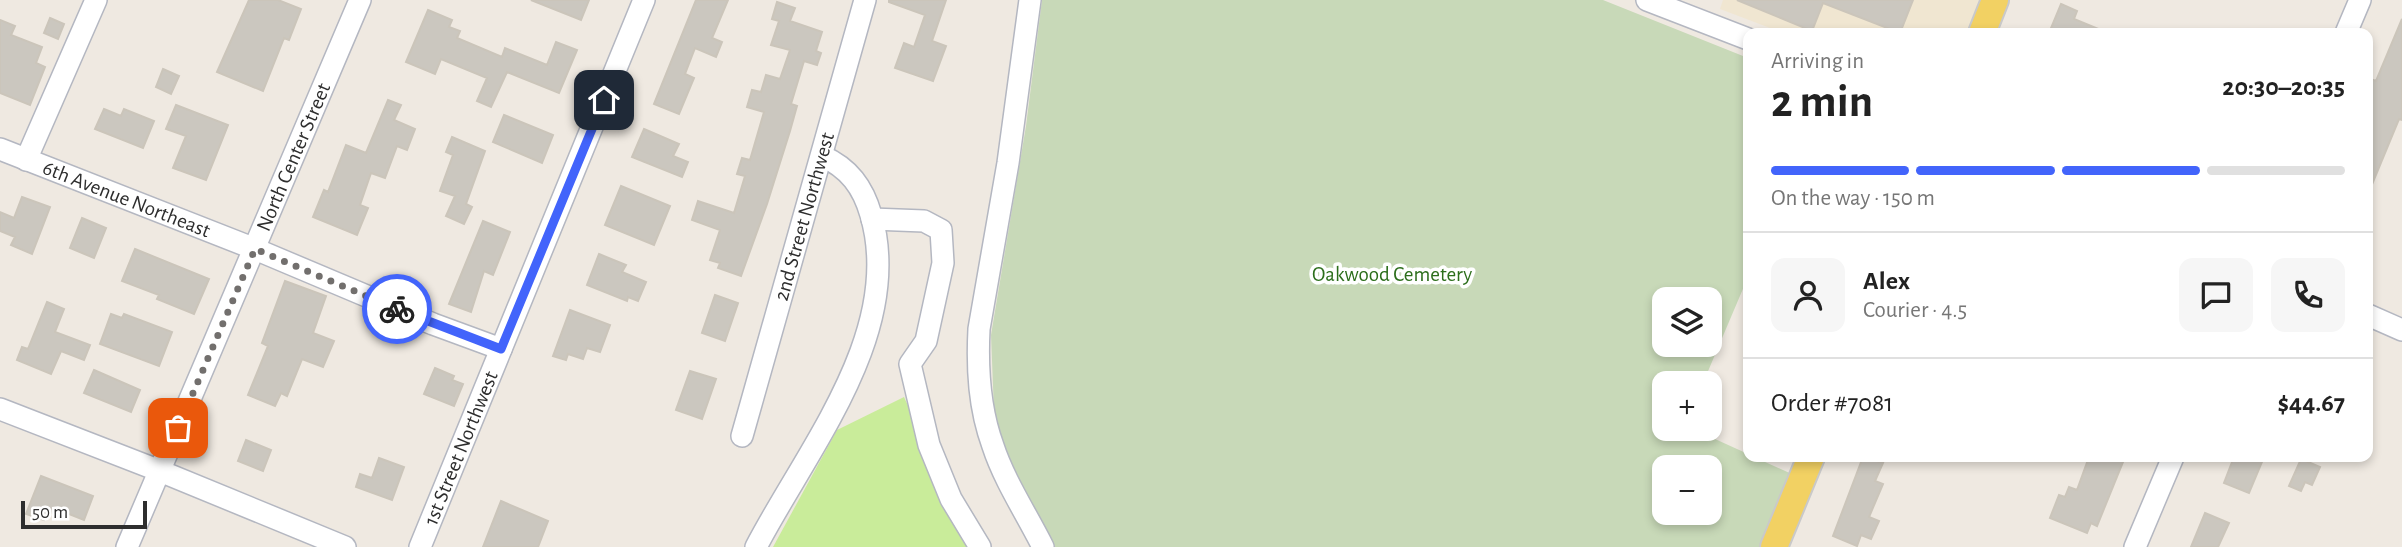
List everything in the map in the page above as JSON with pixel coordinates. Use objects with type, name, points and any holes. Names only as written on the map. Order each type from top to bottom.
[{"type":"main road","points":[[1984,28],[1995,0]]},
{"type":"main road","points":[[1774,547],[1809,462]]},
{"type":"street","points":[[26,160],[96,0]]},
{"type":"street","name":"North Center Street","points":[[127,547],[360,0]]},
{"type":"street","name":"1st Street Northwest","points":[[420,547],[645,0]]},
{"type":"street","name":"2nd Street Northwest","points":[[742,436],[865,0]]},
{"type":"street","points":[[1030,0],[1008,163],[977,354],[981,402],[994,449],[1043,547]]},
{"type":"street","points":[[1647,0],[1743,37]]},
{"type":"street","points":[[2348,28],[2360,0]]},
{"type":"street","name":"6th Avenue Northeast","points":[[0,149],[501,349]]},
{"type":"street","points":[[756,547],[830,421],[861,353],[876,290],[876,233],[864,193],[837,162],[822,156]]},
{"type":"street","points":[[872,219],[925,221],[941,230],[943,263],[926,341],[910,364],[929,445],[951,499],[980,547]]},
{"type":"street","points":[[2373,317],[2402,330]]},
{"type":"street","points":[[0,409],[345,547]]},
{"type":"street","points":[[2135,547],[2171,462]]},
{"type":"shaded area","points":[[1723,0],[1979,0],[1968,28],[1770,28],[1720,9]]},
{"type":"green space","name":"Oakwood Cemetery","points":[[1042,0],[1603,0],[1743,56],[1743,289],[1722,338],[1722,287],[1652,287],[1652,357],[1714,357],[1708,371],[1652,371],[1652,441],[1719,441],[1743,452],[1743,462],[1765,462],[1794,475],[1760,547],[1053,547],[1023,492],[1005,449],[994,411],[991,335],[1026,126]]},
{"type":"green space","points":[[904,397],[972,547],[773,547],[837,430]]},
{"type":"building","points":[[249,0],[278,0],[301,9],[289,40],[284,38],[263,91],[217,72]]},
{"type":"building","points":[[531,0],[589,0],[581,20]]},
{"type":"building","points":[[696,0],[728,0],[712,38],[722,42],[716,57],[695,48],[685,74],[694,78],[679,114],[654,104]]},
{"type":"building","points":[[889,0],[946,0],[932,41],[946,46],[933,81],[895,68],[904,43],[914,47],[925,15]]},
{"type":"building","points":[[1737,0],[1913,0],[1902,28],[1887,28],[1823,3],[1813,28],[1805,28]]},
{"type":"building","points":[[777,2],[795,8],[790,21],[822,32],[816,51],[821,53],[817,65],[804,61],[791,104],[797,106],[790,131],[741,276],[718,268],[720,263],[710,260],[720,230],[692,220],[698,201],[734,213],[745,176],[737,174],[742,158],[750,160],[764,112],[747,107],[752,90],[761,92],[766,75],[780,79],[790,50],[771,45],[779,21],[772,19]]},
{"type":"building","points":[[2061,4],[2077,11],[2074,19],[2096,28],[2051,28]]},
{"type":"building","points":[[428,10],[452,20],[449,27],[460,31],[457,38],[502,57],[505,48],[547,65],[556,42],[577,50],[559,93],[507,72],[491,107],[477,101],[487,78],[441,59],[435,74],[406,62]]},
{"type":"building","points":[[50,18],[64,24],[58,39],[44,33]]},
{"type":"building","points":[[2402,19],[2402,120],[2399,119],[2373,182],[2373,80],[2376,81]]},
{"type":"building","points":[[0,20],[15,26],[11,35],[42,47],[36,63],[45,67],[30,105],[0,93]]},
{"type":"building","points":[[163,69],[179,76],[171,94],[156,87]]},
{"type":"building","points":[[388,100],[401,105],[394,120],[415,129],[407,150],[397,146],[385,178],[371,173],[360,205],[368,208],[357,235],[313,217],[324,190],[328,192],[346,145],[366,153]]},
{"type":"building","points":[[176,105],[228,125],[206,180],[173,168],[186,136],[166,129]]},
{"type":"building","points":[[104,109],[121,116],[124,109],[154,121],[143,148],[95,129]]},
{"type":"building","points":[[504,115],[553,135],[542,163],[493,142]]},
{"type":"building","points":[[644,129],[679,144],[673,156],[688,162],[682,177],[632,157]]},
{"type":"building","points":[[452,137],[485,151],[466,204],[472,207],[464,224],[446,216],[455,196],[440,191],[453,155],[446,152]]},
{"type":"building","points":[[621,186],[670,206],[654,245],[605,225]]},
{"type":"building","points":[[22,197],[50,207],[32,254],[11,245],[15,237],[0,231],[0,212],[14,218]]},
{"type":"building","points":[[82,218],[106,228],[94,258],[70,248]]},
{"type":"building","points":[[483,221],[510,232],[493,275],[484,271],[471,312],[449,304]]},
{"type":"building","points":[[135,249],[209,279],[194,314],[157,299],[159,295],[122,281]]},
{"type":"building","points":[[599,254],[626,265],[622,272],[646,282],[638,301],[628,297],[627,301],[587,285]]},
{"type":"building","points":[[285,281],[326,296],[313,333],[334,341],[323,367],[302,359],[287,396],[281,393],[275,406],[248,395],[268,346],[262,343]]},
{"type":"building","points":[[715,295],[738,303],[725,341],[702,333]]},
{"type":"building","points":[[47,302],[64,309],[55,332],[90,345],[84,360],[61,351],[51,374],[17,360],[22,347],[28,349]]},
{"type":"building","points":[[570,310],[610,325],[600,352],[587,348],[583,359],[568,354],[566,360],[553,356]]},
{"type":"building","points":[[111,314],[122,318],[124,314],[172,332],[159,366],[100,344]]},
{"type":"building","points":[[435,368],[454,376],[452,380],[463,384],[454,406],[424,394]]},
{"type":"building","points":[[94,370],[140,390],[131,412],[84,393]]},
{"type":"building","points":[[690,371],[716,379],[702,419],[676,410]]},
{"type":"building","points":[[246,440],[271,450],[263,471],[238,461]]},
{"type":"building","points":[[379,458],[404,467],[392,500],[356,487],[360,474],[372,478]]},
{"type":"building","points":[[1861,462],[1883,463],[1875,481],[1883,484],[1869,517],[1879,521],[1871,539],[1861,535],[1857,546],[1833,536]]},
{"type":"building","points":[[2087,462],[2123,462],[2097,526],[2091,523],[2087,533],[2050,518],[2059,495],[2065,497],[2069,487],[2077,490]]},
{"type":"building","points":[[2232,462],[2262,462],[2249,493],[2224,483]]},
{"type":"building","points":[[2300,462],[2320,467],[2312,485],[2305,482],[2301,491],[2289,486]]},
{"type":"building","points":[[41,476],[93,496],[84,520],[59,510],[57,515],[48,511],[44,520],[26,514]]},
{"type":"building","points":[[501,501],[548,521],[538,547],[483,547]]},
{"type":"building","points":[[2205,513],[2229,523],[2218,547],[2191,547]]},
{"type":"way so far","points":[[178,428],[255,249],[397,309]]},
{"type":"route","points":[[397,309],[501,349],[604,100]]}]
